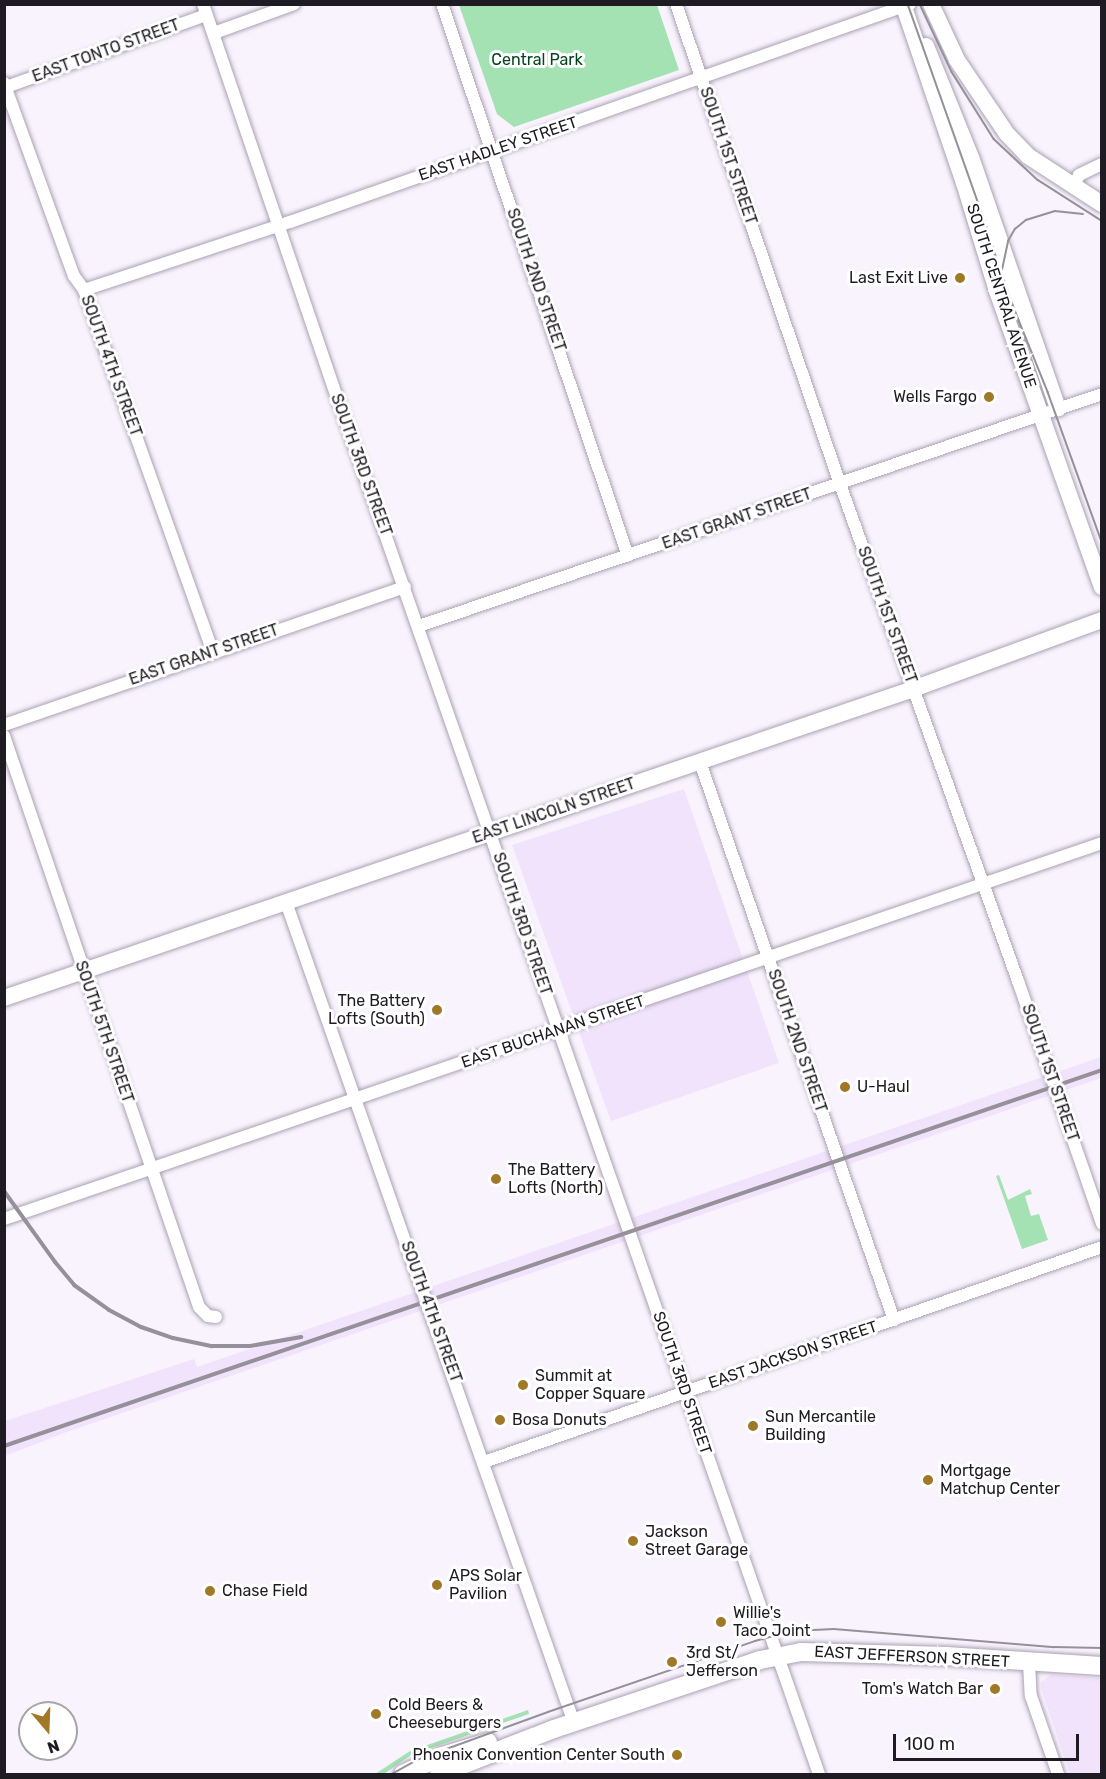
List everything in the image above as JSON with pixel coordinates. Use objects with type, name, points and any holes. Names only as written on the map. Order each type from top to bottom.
[{"type":"main road","points":[[931,4],[957,60],[1007,134],[1028,156],[1101,204]]},
{"type":"main road","name":"SOUTH CENTRAL AVENUE","points":[[905,5],[997,291],[1051,411],[1101,587]]},
{"type":"main road","name":"EAST LINCOLN STREET","points":[[4,998],[84,973],[490,832],[700,762],[1101,620]]},
{"type":"main road","name":"EAST JEFFERSON STREET","points":[[438,1774],[554,1729],[779,1656],[827,1652],[1101,1666]]},
{"type":"main road","name":"EAST JEFFERSON STREET","points":[[403,1774],[442,1756],[505,1737],[554,1729]]},
{"type":"street","points":[[214,33],[294,4]]},
{"type":"street","name":"SOUTH 2ND STREET","points":[[442,4],[628,556]]},
{"type":"street","name":"SOUTH 1ST STREET","points":[[676,4],[840,484],[983,884],[1101,1224]]},
{"type":"street","name":"EAST HADLEY STREET","points":[[84,290],[279,226],[905,5]]},
{"type":"street","name":"SOUTH 3RD STREET","points":[[205,10],[558,1030],[819,1774]]},
{"type":"street","name":"EAST TONTO STREET","points":[[5,85],[205,10]]},
{"type":"street","name":"SOUTH 4TH STREET","points":[[5,85],[74,276],[84,290],[213,652]]},
{"type":"street","points":[[1073,187],[1079,175],[1101,164]]},
{"type":"street","name":"EAST GRANT STREET","points":[[419,626],[1101,394]]},
{"type":"street","name":"EAST GRANT STREET","points":[[4,725],[405,587]]},
{"type":"street","name":"SOUTH 5TH STREET","points":[[4,736],[199,1307],[208,1317],[216,1317]]},
{"type":"street","name":"SOUTH 2ND STREET","points":[[700,762],[894,1320]]},
{"type":"street","name":"EAST BUCHANAN STREET","points":[[4,1219],[150,1167],[355,1100],[1101,843]]},
{"type":"street","name":"SOUTH 4TH STREET","points":[[286,902],[574,1723]]},
{"type":"street","name":"EAST JACKSON STREET","points":[[484,1462],[1101,1247]]},
{"type":"street","points":[[1029,1663],[1031,1696],[1058,1774]]},
{"type":"shaded area","points":[[684,789],[779,1063],[611,1121],[512,845]]},
{"type":"shaded area","points":[[1101,1057],[1101,1078],[64,1433],[5,1456],[5,1421],[194,1359],[197,1367]]},
{"type":"shaded area","points":[[1051,1675],[1101,1678],[1101,1774],[1070,1774],[1041,1688],[1041,1682]]},
{"type":"green space","name":"Central Park","points":[[459,5],[657,5],[679,70],[514,127],[497,114]]},
{"type":"green space","points":[[999,1175],[1008,1200],[1030,1189],[1032,1194],[1025,1196],[1031,1216],[1039,1214],[1048,1240],[1022,1249],[996,1176]]},
{"type":"green space","points":[[528,1710],[529,1714],[411,1755],[384,1774],[375,1774],[410,1751]]},
{"type":"tram line","points":[[908,4],[986,224],[1002,278],[1048,392],[1102,542]]},
{"type":"tram line","points":[[920,4],[952,72],[994,139],[1038,180],[1102,221]]},
{"type":"tram line","points":[[1002,270],[1008,241],[1015,229],[1026,220],[1055,211],[1083,214]]},
{"type":"tram line","points":[[392,1774],[419,1759],[548,1712],[755,1641],[792,1631],[834,1629],[1054,1647],[1102,1648]]},
{"type":"railway","points":[[4,1446],[1102,1070]]},
{"type":"railway","points":[[4,1191],[74,1285],[109,1310],[141,1327],[173,1338],[212,1346],[250,1346],[301,1337]]},
{"type":"place","name":"Last Exit Live","points":[[960,278]]},
{"type":"place","name":"Wells Fargo","points":[[989,397]]},
{"type":"place","name":"The Battery Lofts (South)","points":[[437,1010]]},
{"type":"place","name":"U-Haul","points":[[845,1087]]},
{"type":"place","name":"The Battery Lofts (North)","points":[[496,1179]]},
{"type":"place","name":"Summit at Copper Square","points":[[523,1385]]},
{"type":"place","name":"Bosa Donuts","points":[[500,1420]]},
{"type":"place","name":"Sun Mercantile Building","points":[[753,1426]]},
{"type":"place","name":"Mortgage Matchup Center","points":[[928,1480]]},
{"type":"place","name":"Jackson Street Garage","points":[[633,1541]]},
{"type":"place","name":"APS Solar Pavilion","points":[[437,1585]]},
{"type":"place","name":"Chase Field","points":[[210,1591]]},
{"type":"place","name":"Willie's Taco Joint","points":[[721,1622]]},
{"type":"place","name":"3rd St/ Jefferson","points":[[672,1662]]},
{"type":"place","name":"Tom's Watch Bar","points":[[995,1689]]},
{"type":"place","name":"Cold Beers & Cheeseburgers","points":[[376,1714]]},
{"type":"place","name":"Phoenix Convention Center South","points":[[677,1755]]}]
